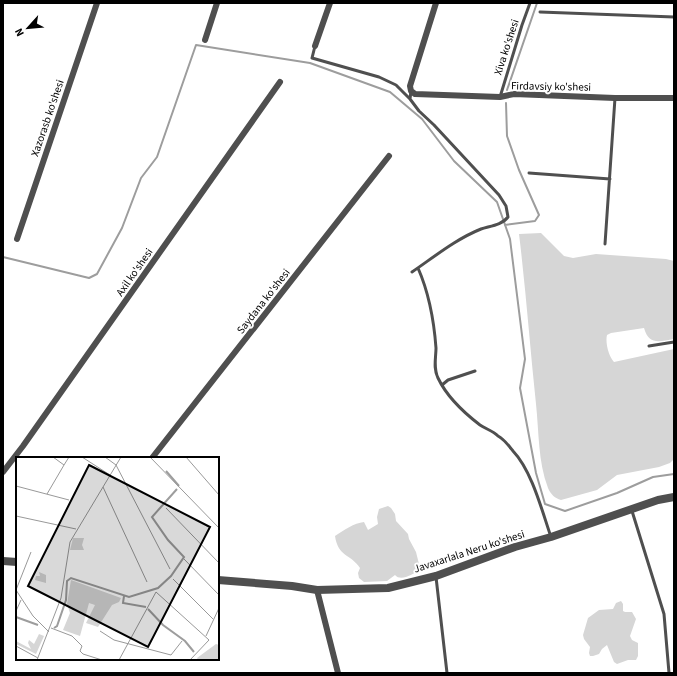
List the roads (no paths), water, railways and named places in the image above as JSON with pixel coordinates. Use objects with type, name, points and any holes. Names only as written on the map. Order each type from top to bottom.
[{"type":"street","name":"Xazorasb ko'shesi","points":[[17,239],[97,3]]},
{"type":"street","points":[[205,40],[217,3]]},
{"type":"street","points":[[315,46],[330,3]]},
{"type":"street","points":[[410,88],[436,3]]},
{"type":"street","name":"Axil ko'shesi","points":[[3,472],[23,446],[280,82]]},
{"type":"street","name":"Firdavsiy ko'shesi","points":[[410,88],[416,94],[500,97],[514,94],[615,98],[674,98]]},
{"type":"street","name":"Saydana ko'shesi","points":[[153,457],[389,156]]},
{"type":"street","name":"Javaxarlala Neru ko'shesi","points":[[219,580],[292,586],[317,590],[388,588],[436,576],[515,547],[551,537],[658,500],[674,497]]},
{"type":"street","points":[[3,561],[16,562]]},
{"type":"street","points":[[317,590],[338,673]]},
{"type":"lane","name":"Xiva ko'shesi","points":[[500,97],[530,3]]},
{"type":"lane","points":[[540,12],[674,17]]},
{"type":"lane","points":[[315,46],[312,58],[378,77],[396,85],[410,99],[419,112],[434,124],[499,195],[506,206],[508,216],[501,223],[465,236],[412,272]]},
{"type":"lane","points":[[410,88],[410,99]]},
{"type":"lane","points":[[605,244],[615,98]]},
{"type":"lane","points":[[529,173],[610,179]]},
{"type":"lane","points":[[418,268],[426,286],[430,305],[436,348],[435,369],[442,386],[454,403],[480,425],[499,436],[515,452],[529,476],[551,537]]},
{"type":"lane","points":[[649,346],[674,342]]},
{"type":"lane","points":[[442,386],[448,380],[475,371]]},
{"type":"lane","points":[[631,509],[664,614],[669,673]]},
{"type":"lane","points":[[436,576],[447,673]]},
{"type":"waterway","points":[[507,90],[537,3]]},
{"type":"waterway","points":[[3,257],[89,278],[97,274],[122,228],[141,178],[157,157],[196,45],[310,63],[390,92],[422,119],[454,161],[497,202],[510,239],[525,359],[520,388],[536,473],[545,504],[565,511],[617,493],[653,477],[674,474]]},
{"type":"waterway","points":[[505,225],[535,221],[539,215],[519,170],[507,136],[506,103]]}]
